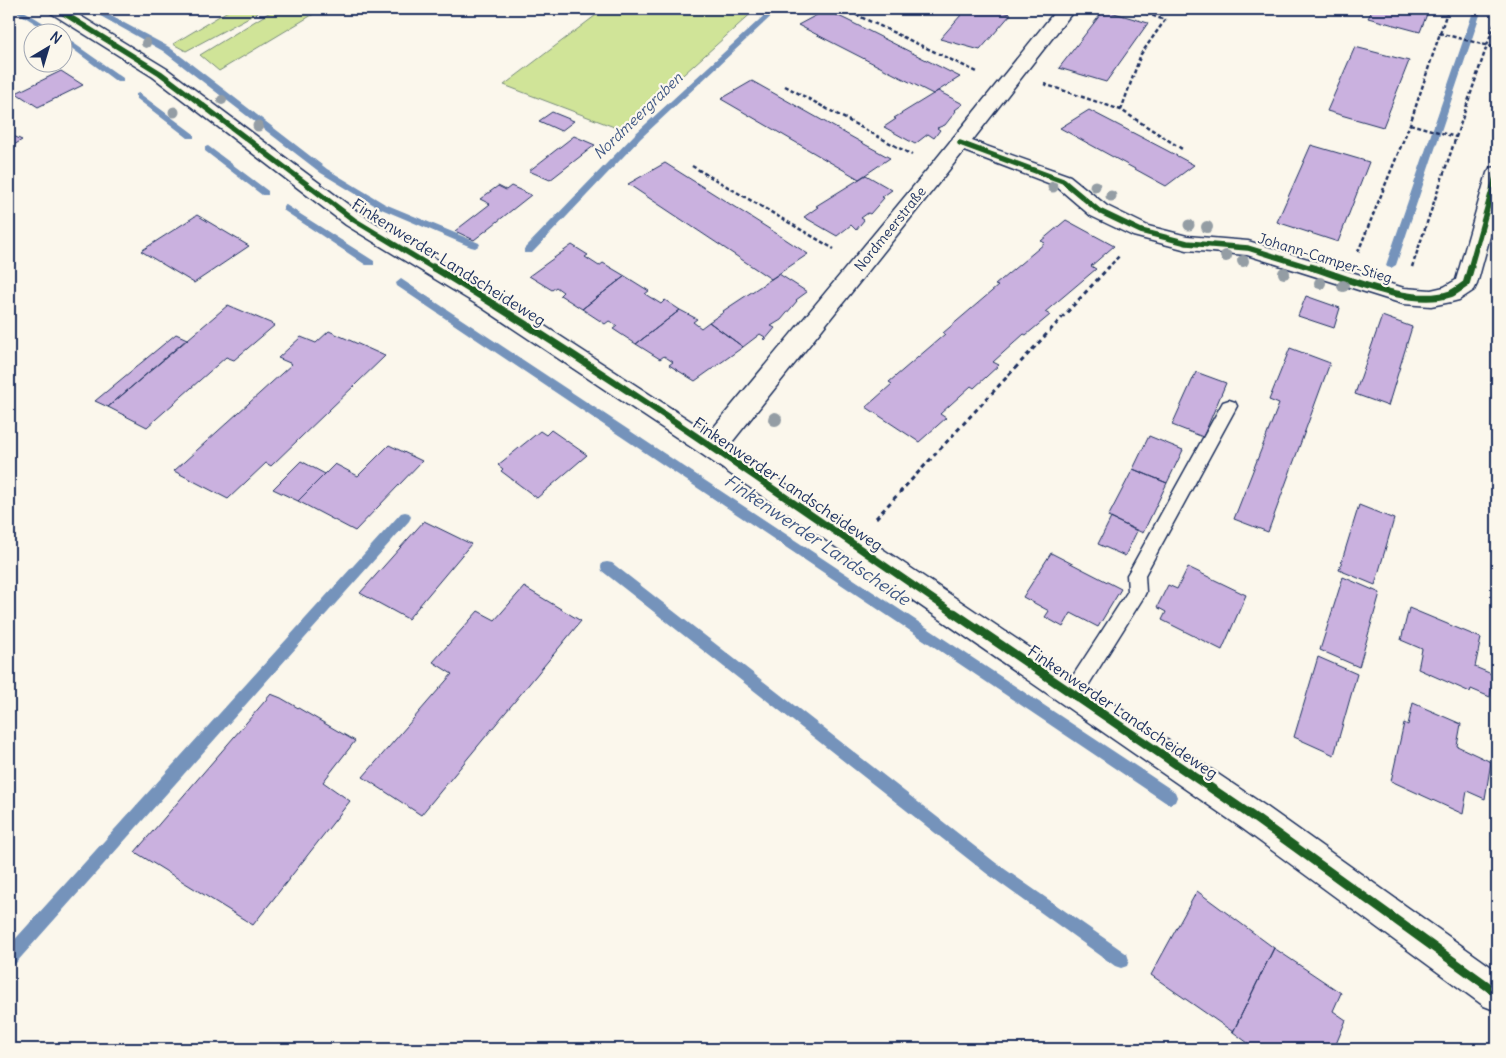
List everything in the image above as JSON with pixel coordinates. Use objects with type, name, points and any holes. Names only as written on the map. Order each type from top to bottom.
[{"type":"street","name":"Finkenwerder Landscheideweg","points":[[56,9],[160,73],[354,220],[489,301],[712,448],[1255,818],[1497,993]]},
{"type":"street","name":"Nordmeerstraße","points":[[712,448],[960,143],[1066,9]]},
{"type":"street","name":"Johann-Camper-Stieg","points":[[960,143],[1063,181],[1099,211],[1141,231],[1186,243],[1248,248],[1403,296],[1431,298],[1451,294],[1466,284],[1497,173]]},
{"type":"lane","points":[[1072,694],[1137,592],[1136,574],[1229,406]]},
{"type":"path","points":[[844,9],[1010,80],[1121,110],[1182,149]]},
{"type":"path","points":[[1121,110],[1141,54],[1165,20],[1133,9]]},
{"type":"path","points":[[1348,279],[1410,124],[1448,9]]},
{"type":"path","points":[[1403,296],[1497,16]]},
{"type":"path","points":[[1439,33],[1497,48]]},
{"type":"path","points":[[785,86],[939,169]]},
{"type":"path","points":[[1410,124],[1456,137]]},
{"type":"path","points":[[692,166],[861,265]]},
{"type":"path","points":[[852,545],[1141,231]]},
{"type":"green space","points":[[231,9],[264,9],[186,51],[173,44]]},
{"type":"green space","points":[[275,9],[322,9],[219,71],[200,55]]},
{"type":"green space","points":[[604,9],[756,9],[622,130],[504,85]]},
{"type":"building","points":[[940,9],[992,9],[1011,14],[980,50],[940,39],[961,15]]},
{"type":"building","points":[[1373,9],[1429,9],[1420,32],[1368,18]]},
{"type":"building","points":[[826,10],[960,77],[933,94],[798,25]]},
{"type":"building","points":[[1104,10],[1148,23],[1106,82],[1059,68]]},
{"type":"building","points":[[1355,47],[1409,61],[1383,127],[1327,111]]},
{"type":"building","points":[[59,72],[63,72],[83,85],[38,107],[16,93]]},
{"type":"building","points":[[752,81],[890,158],[859,179],[721,99]]},
{"type":"building","points":[[938,91],[963,104],[955,110],[945,125],[937,128],[940,130],[934,138],[928,134],[915,144],[884,127],[896,119],[894,118]]},
{"type":"building","points":[[1089,110],[1194,165],[1166,186],[1060,128]]},
{"type":"building","points":[[552,112],[574,121],[561,131],[539,121]]},
{"type":"building","points":[[9,134],[22,140],[9,148]]},
{"type":"building","points":[[574,136],[595,145],[550,180],[529,171]]},
{"type":"building","points":[[1311,145],[1369,162],[1338,242],[1277,222]]},
{"type":"building","points":[[665,163],[808,254],[771,279],[628,184]]},
{"type":"building","points":[[866,175],[892,190],[882,197],[884,198],[870,214],[868,213],[861,218],[864,220],[856,230],[851,225],[837,236],[804,217],[818,207],[816,206]]},
{"type":"building","points":[[498,186],[506,190],[511,186],[531,195],[474,240],[455,231],[490,204],[480,199]]},
{"type":"building","points":[[197,215],[249,246],[194,283],[141,251]]},
{"type":"building","points":[[1066,220],[1114,246],[1091,266],[1096,269],[1045,312],[1050,315],[1026,335],[1024,334],[993,362],[999,365],[974,388],[971,386],[940,414],[946,418],[919,442],[866,407],[892,384],[889,382],[998,286],[995,285],[1045,243],[1041,241]]},
{"type":"building","points":[[572,245],[588,255],[585,257],[599,266],[603,263],[625,276],[582,309],[560,295],[563,292],[556,287],[552,290],[529,276]]},
{"type":"building","points":[[779,274],[807,292],[796,300],[781,320],[771,326],[775,328],[765,340],[763,339],[765,337],[760,334],[743,347],[709,322],[723,311]]},
{"type":"building","points":[[625,276],[649,291],[645,294],[661,304],[665,300],[680,310],[636,344],[613,329],[617,326],[613,323],[609,321],[605,324],[582,309]]},
{"type":"building","points":[[1306,296],[1340,308],[1334,328],[1298,316]]},
{"type":"building","points":[[228,305],[275,325],[234,360],[226,357],[147,427],[108,407]]},
{"type":"building","points":[[680,310],[697,319],[693,322],[701,328],[709,322],[743,347],[695,381],[669,365],[673,362],[664,356],[660,359],[636,344]]},
{"type":"building","points":[[1382,316],[1412,327],[1388,406],[1355,394]]},
{"type":"building","points":[[329,331],[385,356],[271,466],[266,463],[228,499],[174,471],[292,364],[278,358],[301,337],[316,343]]},
{"type":"building","points":[[176,334],[187,339],[108,407],[95,401]]},
{"type":"building","points":[[1290,348],[1330,363],[1268,532],[1234,519],[1279,404],[1269,400]]},
{"type":"building","points":[[1196,372],[1226,383],[1203,437],[1172,425]]},
{"type":"building","points":[[551,430],[587,455],[537,498],[501,471],[503,469],[498,465],[540,431],[546,435]]},
{"type":"building","points":[[1149,436],[1183,450],[1167,483],[1133,469]]},
{"type":"building","points":[[389,445],[422,461],[355,531],[298,501],[335,464],[358,476]]},
{"type":"building","points":[[301,461],[325,474],[298,501],[273,489]]},
{"type":"building","points":[[1133,469],[1167,483],[1143,533],[1108,517]]},
{"type":"building","points":[[1359,505],[1394,519],[1375,585],[1339,570]]},
{"type":"building","points":[[1111,518],[1137,531],[1125,556],[1098,544]]},
{"type":"building","points":[[424,521],[471,544],[408,619],[360,593]]},
{"type":"building","points":[[1051,553],[1121,589],[1098,627],[1071,613],[1063,627],[1045,617],[1049,611],[1023,597]]},
{"type":"building","points":[[1188,567],[1246,595],[1222,650],[1162,620],[1166,612],[1157,607],[1168,585],[1177,589]]},
{"type":"building","points":[[1343,577],[1380,593],[1359,667],[1320,650]]},
{"type":"building","points":[[524,587],[581,621],[421,815],[363,777],[452,674],[433,662],[478,611],[495,620]]},
{"type":"building","points":[[1409,608],[1481,638],[1475,667],[1494,675],[1490,697],[1471,689],[1470,692],[1418,669],[1422,649],[1401,640]]},
{"type":"building","points":[[1318,657],[1357,674],[1334,755],[1294,737]]},
{"type":"building","points":[[271,694],[355,741],[323,782],[350,801],[253,925],[135,852]]},
{"type":"building","points":[[1413,703],[1461,724],[1457,746],[1491,762],[1485,799],[1467,791],[1463,814],[1391,781],[1404,723],[1408,725]]},
{"type":"building","points":[[1197,891],[1274,948],[1233,1032],[1151,975]]},
{"type":"building","points":[[1274,948],[1341,993],[1333,1011],[1346,1020],[1334,1049],[1256,1049],[1233,1032]]},
{"type":"waterway","points":[[16,9],[37,22]]},
{"type":"waterway","points":[[92,9],[166,49],[324,171],[382,206],[475,245]]},
{"type":"waterway","name":"Nordmeergraben","points":[[528,251],[638,136],[775,9]]},
{"type":"waterway","points":[[1391,265],[1478,9]]},
{"type":"waterway","points":[[72,44],[120,80]]},
{"type":"waterway","points":[[139,96],[191,136]]},
{"type":"waterway","points":[[208,149],[265,193]]},
{"type":"waterway","points":[[286,208],[370,263]]},
{"type":"waterway","name":"Finkenwerder Landscheide","points":[[401,283],[1170,797]]},
{"type":"waterway","points":[[9,958],[405,517]]},
{"type":"waterway","points":[[607,567],[991,868],[1121,960]]},
{"type":"cycle path","points":[[57,9],[160,73],[354,220],[489,301],[712,448],[1255,818],[1497,993]]},
{"type":"cycle path","points":[[960,143],[1063,181],[1099,211],[1141,231],[1187,243],[1248,248],[1403,296],[1431,298],[1451,294],[1466,284],[1497,173]]}]
